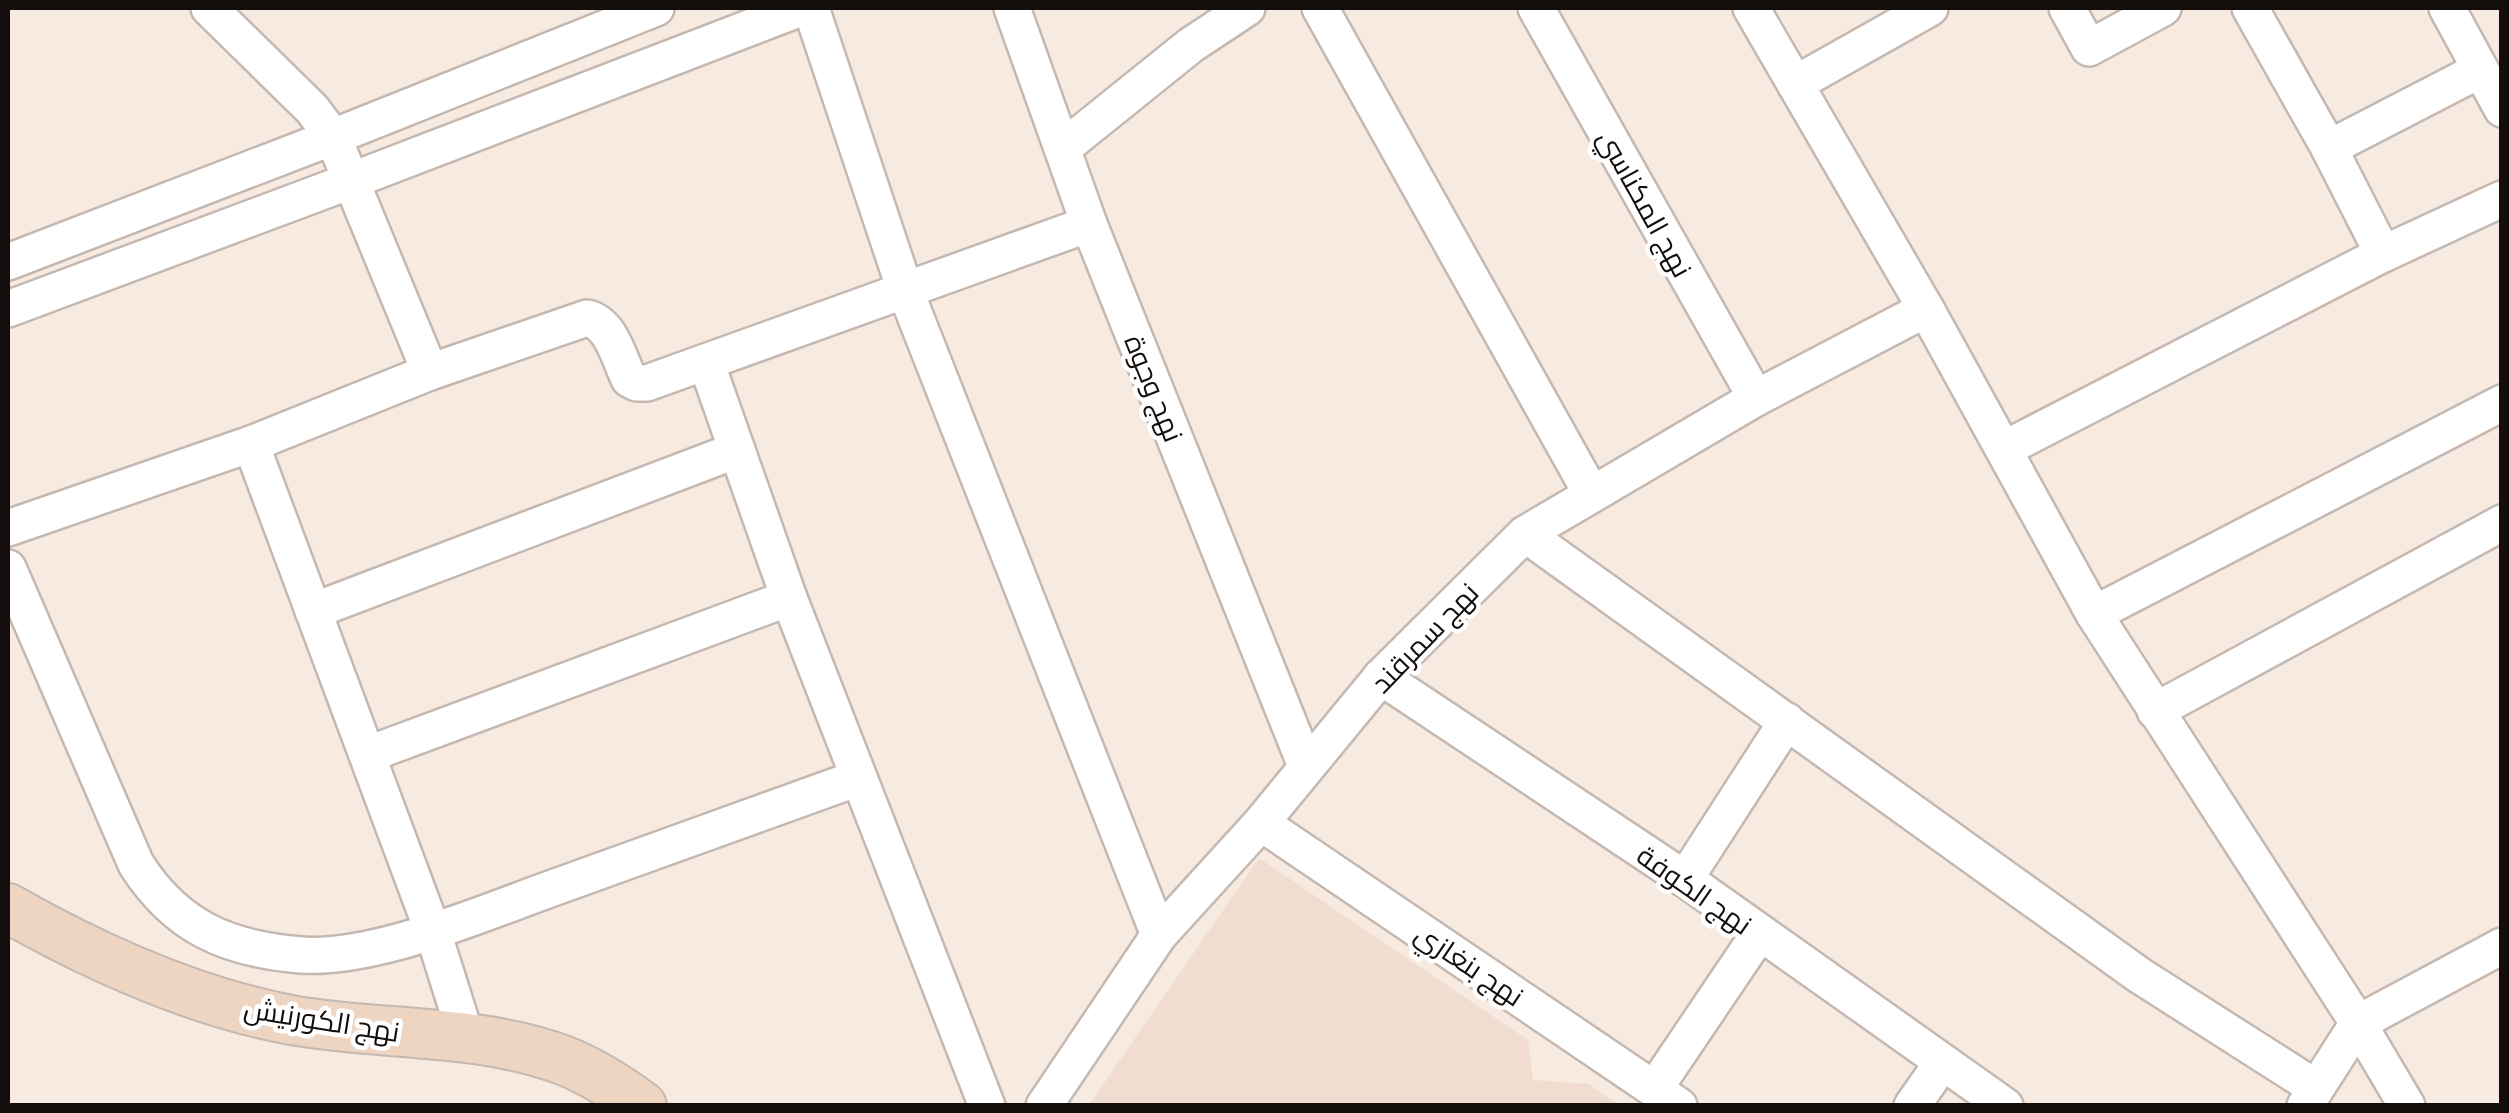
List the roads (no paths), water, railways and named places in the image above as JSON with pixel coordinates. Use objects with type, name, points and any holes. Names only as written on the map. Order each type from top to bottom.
[{"type":"main road","name":"نهج الكورنيش","points":[[8,908],[64,940],[132,971],[226,1004],[292,1020],[514,1046],[564,1060],[616,1087],[642,1106]]},
{"type":"street","points":[[8,262],[656,8]]},
{"type":"street","points":[[8,309],[801,8]]},
{"type":"street","points":[[812,8],[905,290],[1159,935]]},
{"type":"street","name":"نهج وجوة","points":[[1012,8],[1089,224],[1306,766]]},
{"type":"street","points":[[1063,148],[1190,45],[1247,8]]},
{"type":"street","points":[[1320,8],[1591,492]]},
{"type":"street","name":"نهج المكناسي","points":[[1536,8],[1756,398]]},
{"type":"street","points":[[1751,8],[1926,309],[2094,614],[2407,1106]]},
{"type":"street","points":[[1796,84],[1930,8]]},
{"type":"street","points":[[2067,8],[2089,48],[2163,8]]},
{"type":"street","points":[[2250,8],[2329,148],[2382,254]]},
{"type":"street","points":[[2447,8],[2502,110]]},
{"type":"street","points":[[216,10],[334,137],[430,372]]},
{"type":"street","points":[[2329,148],[2480,70]]},
{"type":"street","points":[[2004,449],[2382,254],[2502,199]]},
{"type":"street","points":[[8,528],[251,444],[430,372],[587,318],[598,320],[605,328],[629,379],[638,383],[1089,224]]},
{"type":"street","name":"نهج سمرقند","points":[[1044,1106],[1159,935],[1262,823],[1381,677],[1525,534],[1756,398],[1926,309]]},
{"type":"street","points":[[706,362],[788,598],[987,1106]]},
{"type":"street","points":[[2094,614],[2502,403]]},
{"type":"street","points":[[251,444],[369,754],[467,1040]]},
{"type":"street","points":[[313,611],[737,450]]},
{"type":"street","points":[[2155,711],[2502,523]]},
{"type":"street","points":[[1525,534],[2311,1097],[2358,1024],[2502,946]]},
{"type":"street","points":[[8,568],[136,864],[155,894],[184,920],[221,938],[263,950],[340,954],[433,932],[858,778]]},
{"type":"street","points":[[369,754],[788,598]]},
{"type":"street","name":"نهج الكوفة","points":[[1381,677],[1685,880],[2004,1106]]},
{"type":"street","points":[[1685,880],[1787,722]]},
{"type":"street","name":"نهج بنغازي","points":[[1262,823],[1667,1097]]},
{"type":"street","points":[[1667,1097],[1760,934]]},
{"type":"street","points":[[1912,1106],[1942,1063]]}]
